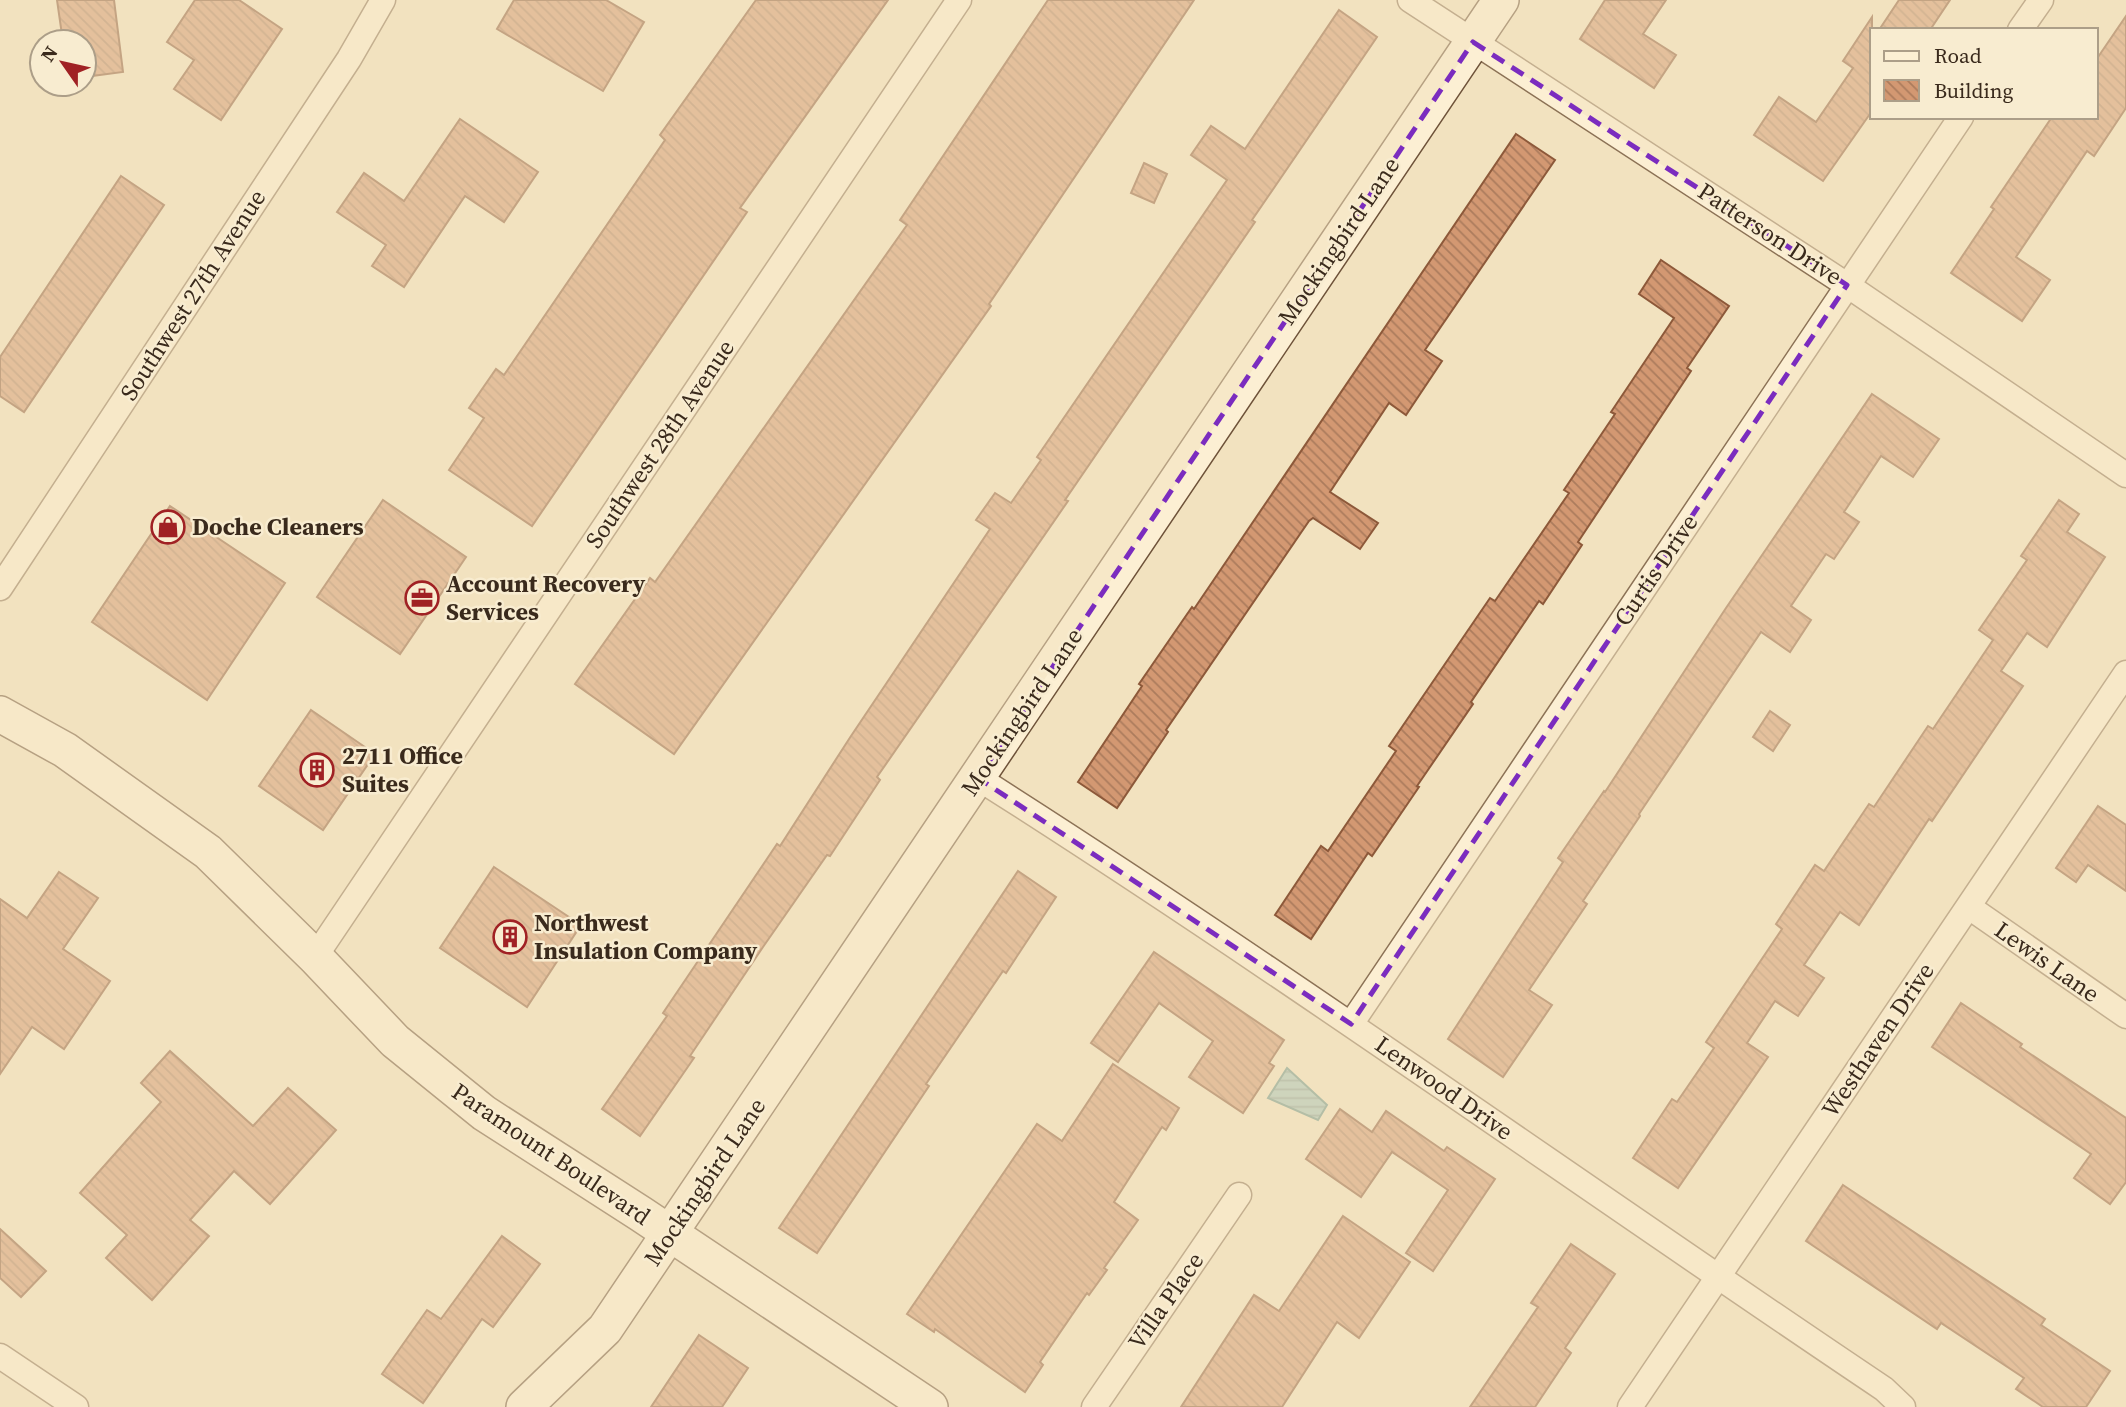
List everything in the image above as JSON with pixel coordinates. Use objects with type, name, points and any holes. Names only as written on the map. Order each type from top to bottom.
[{"type":"main road","name":"Mockingbird Lane","points":[[524,1407],[605,1329],[1501,0]]},
{"type":"main road","name":"Paramount Boulevard","points":[[0,714],[65,750],[208,852],[315,957],[395,1041],[484,1113],[930,1407]]},
{"type":"street","name":"Southwest 27th Avenue","points":[[0,588],[349,59],[383,0]]},
{"type":"street","name":"Southwest 28th Avenue","points":[[315,957],[959,0]]},
{"type":"street","name":"Patterson Drive","points":[[1409,0],[1847,285],[2126,475]]},
{"type":"street","points":[[2021,28],[2041,0]]},
{"type":"street","name":"Curtis Drive","points":[[1351,1024],[1960,119]]},
{"type":"street","name":"Westhaven Drive","points":[[1630,1407],[2126,673]]},
{"type":"street","name":"Lenwood Drive","points":[[978,778],[1351,1024],[1884,1389],[1903,1407]]},
{"type":"street","name":"Lewis Lane","points":[[1969,908],[2126,1016]]},
{"type":"street","name":"Villa Place","points":[[1094,1407],[1239,1195]]},
{"type":"street","points":[[0,1356],[76,1407]]},
{"type":"highlighted area","points":[[1473,42],[1847,285],[1351,1024],[978,778]]},
{"type":"water","points":[[1287,1068],[1327,1105],[1318,1120],[1268,1098]]},
{"type":"building","points":[[57,0],[114,0],[123,72],[98,75],[98,28],[61,28]]},
{"type":"building","points":[[195,0],[239,0],[282,29],[221,120],[174,89],[194,60],[167,42]]},
{"type":"building","points":[[514,0],[606,0],[644,22],[603,91],[497,29]]},
{"type":"building","points":[[756,0],[888,0],[740,208],[747,212],[532,526],[449,470],[484,418],[469,408],[496,369],[504,375],[665,140],[660,135]]},
{"type":"building","points":[[1048,0],[1194,0],[989,304],[991,306],[674,754],[575,684],[650,578],[655,582],[907,225],[900,220]]},
{"type":"building","points":[[1605,0],[1666,0],[1643,34],[1676,55],[1654,88],[1580,39]]},
{"type":"building","points":[[1899,0],[1950,0],[1931,28],[1880,28]]},
{"type":"building","points":[[1339,10],[1377,37],[1252,220],[1255,222],[1065,500],[1068,501],[877,777],[880,780],[830,856],[827,855],[763,947],[690,1056],[694,1058],[640,1136],[602,1109],[667,1016],[663,1013],[777,844],[780,846],[990,529],[976,520],[995,493],[1011,503],[1041,460],[1037,457],[1227,180],[1191,155],[1211,126],[1245,149]]},
{"type":"building","points":[[2126,16],[2126,108],[2094,156],[2087,151],[2016,257],[2050,280],[2022,321],[1951,273],[1994,209],[1991,207],[2051,119],[2098,119],[2098,57]]},
{"type":"building","points":[[1872,17],[1870,114],[1823,181],[1754,135],[1779,97],[1816,122],[1853,68],[1843,61]]},
{"type":"building","points":[[460,119],[538,172],[504,222],[465,196],[404,287],[372,266],[386,245],[337,212],[364,173],[404,201]]},
{"type":"building","points":[[1516,134],[1555,160],[1425,350],[1442,361],[1406,415],[1389,403],[1330,492],[1378,523],[1360,549],[1313,518],[1309,521],[1166,730],[1168,732],[1117,808],[1078,782],[1142,686],[1139,684],[1192,607],[1194,609]]},
{"type":"building","points":[[1144,163],[1167,174],[1154,203],[1131,193]]},
{"type":"building","points":[[121,176],[164,205],[24,412],[0,396],[0,357]]},
{"type":"building","points":[[1661,260],[1729,306],[1687,368],[1691,371],[1578,542],[1582,545],[1543,604],[1539,601],[1471,702],[1473,704],[1417,786],[1419,787],[1372,856],[1368,853],[1311,939],[1275,915],[1321,846],[1328,851],[1396,751],[1389,746],[1490,598],[1495,601],[1569,493],[1564,490],[1615,414],[1611,412],[1674,318],[1639,294]]},
{"type":"building","points":[[1872,394],[1939,439],[1913,477],[1881,456],[1844,512],[1859,522],[1834,559],[1826,554],[1791,606],[1811,620],[1790,652],[1761,632],[1639,814],[1583,901],[1587,904],[1529,990],[1552,1005],[1503,1077],[1448,1039],[1563,862],[1558,858]]},
{"type":"building","points":[[383,500],[466,557],[400,654],[317,597]]},
{"type":"building","points":[[2059,500],[2079,514],[2067,532],[2105,557],[2047,647],[2027,633],[2001,671],[2023,686],[1932,821],[1929,819],[1859,925],[1840,912],[1804,965],[1824,978],[1798,1016],[1775,1001],[1747,1043],[1768,1057],[1678,1188],[1633,1158],[1672,1099],[1677,1102],[1714,1048],[1706,1042],[1782,929],[1776,924],[1815,865],[1824,871],[1869,804],[1874,807],[1928,726],[1933,729],[1993,640],[1979,630],[2027,560],[2021,556]]},
{"type":"building","points":[[170,506],[285,583],[207,700],[92,622]]},
{"type":"building","name":"2711 Office Suites","points":[[311,710],[375,754],[323,830],[259,786]]},
{"type":"building","points":[[1770,711],[1790,725],[1773,751],[1753,737]]},
{"type":"building","points":[[2098,806],[2126,825],[2126,891],[2088,865],[2076,882],[2056,868]]},
{"type":"building","name":"Northwest Insulation Company","points":[[494,867],[581,925],[527,1007],[440,948]]},
{"type":"building","points":[[1018,871],[1056,897],[1006,973],[1003,971],[926,1084],[929,1086],[817,1253],[779,1228]]},
{"type":"building","points":[[59,872],[98,898],[63,949],[110,981],[64,1049],[32,1027],[0,1074],[0,899],[27,918]]},
{"type":"building","points":[[1154,952],[1284,1040],[1269,1063],[1274,1066],[1243,1113],[1189,1077],[1213,1041],[1159,1003],[1118,1062],[1091,1043]]},
{"type":"building","points":[[1961,1003],[2022,1044],[2020,1047],[2126,1118],[2126,1182],[2110,1204],[2074,1178],[2091,1154],[1932,1047]]},
{"type":"building","points":[[170,1051],[253,1126],[288,1088],[336,1130],[270,1204],[234,1171],[190,1220],[209,1236],[152,1300],[106,1258],[127,1235],[80,1193],[161,1102],[141,1083]]},
{"type":"building","points":[[1113,1064],[1179,1108],[1166,1130],[1162,1127],[1114,1202],[1138,1220],[1104,1268],[1107,1270],[1089,1295],[1087,1293],[1040,1362],[1043,1365],[1025,1392],[935,1329],[934,1332],[907,1314],[1037,1124],[1062,1141]]},
{"type":"building","points":[[1340,1109],[1372,1132],[1386,1111],[1444,1151],[1447,1147],[1495,1179],[1433,1271],[1406,1253],[1448,1190],[1392,1152],[1361,1197],[1306,1159]]},
{"type":"building","points":[[1843,1185],[2045,1319],[2041,1325],[2110,1371],[2086,1407],[2043,1407],[2016,1389],[2024,1378],[1941,1323],[1937,1329],[1806,1241]]},
{"type":"building","points":[[1343,1216],[1410,1262],[1359,1338],[1337,1322],[1282,1407],[1181,1407],[1254,1295],[1279,1311]]},
{"type":"building","points":[[0,1229],[46,1271],[21,1297],[0,1278]]},
{"type":"building","points":[[502,1236],[540,1264],[493,1327],[482,1319],[423,1403],[382,1374],[427,1310],[441,1319]]},
{"type":"building","points":[[1571,1244],[1615,1274],[1565,1348],[1571,1353],[1535,1407],[1470,1407],[1538,1307],[1531,1303]]},
{"type":"building","points":[[699,1335],[748,1368],[722,1407],[651,1407]]},
{"type":"place","name":"Doche Cleaners","points":[[168,527]]},
{"type":"place","name":"Account Recovery Services","points":[[422,598]]},
{"type":"place","name":"2711 Office Suites","points":[[317,770]]},
{"type":"place","name":"Northwest Insulation Company","points":[[510,937]]}]
